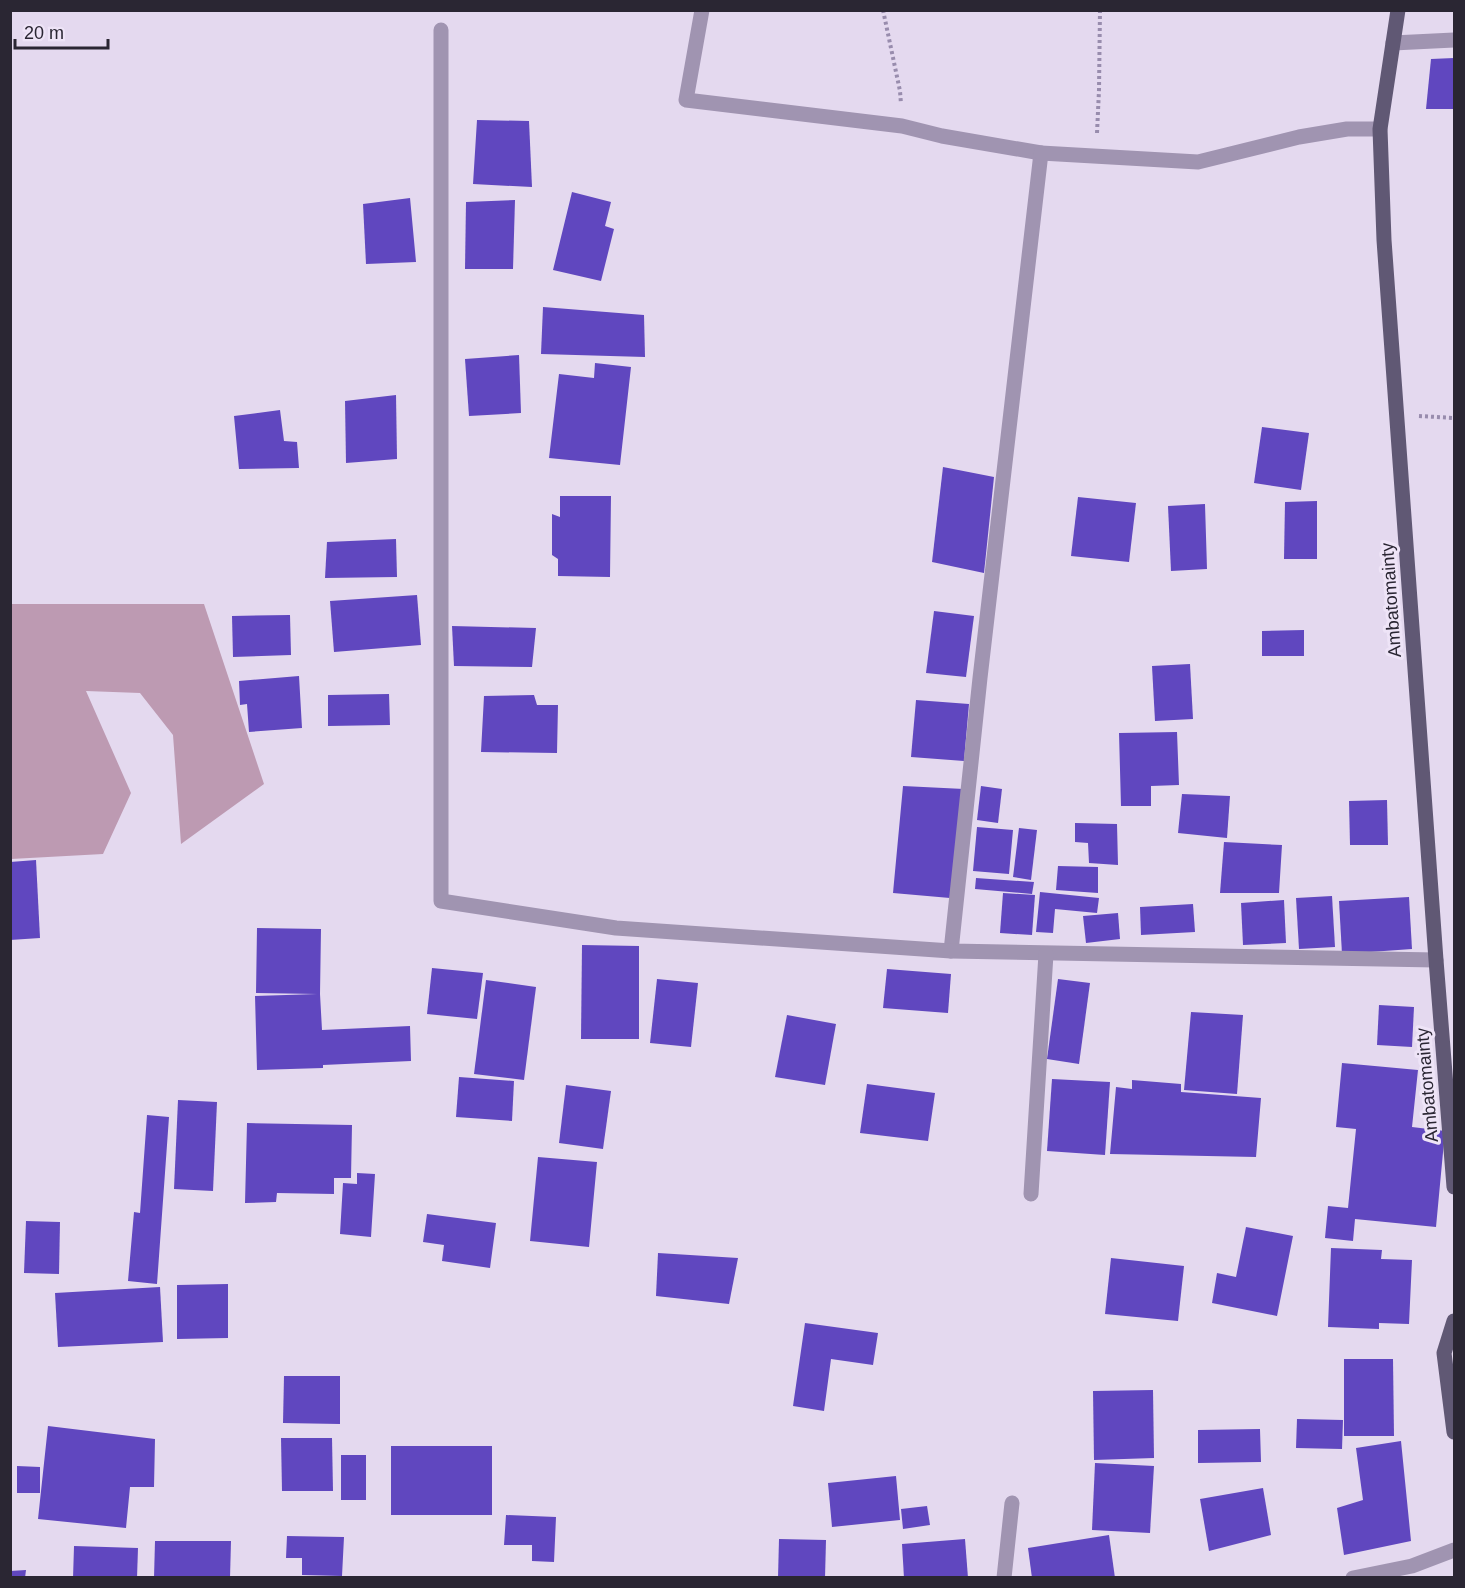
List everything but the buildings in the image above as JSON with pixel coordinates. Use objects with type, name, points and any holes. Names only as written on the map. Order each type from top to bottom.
[{"type":"main road","name":"Ambatomainty","points":[[1398,10],[1380,129],[1384,240],[1436,960],[1455,1187]]},
{"type":"main road","points":[[1455,1321],[1444,1353],[1455,1432]]},
{"type":"street","points":[[702,10],[686,100],[902,126],[942,136],[1041,153],[1198,162],[1299,137],[1347,129],[1380,129]]},
{"type":"street","points":[[441,30],[441,901],[616,928],[951,951],[1436,960]]},
{"type":"street","points":[[1393,43],[1455,40]]},
{"type":"street","points":[[951,951],[1041,153]]},
{"type":"street","points":[[1031,1194],[1046,954]]},
{"type":"street","points":[[1004,1578],[1012,1503]]},
{"type":"street","points":[[1353,1578],[1412,1566],[1455,1550]]},
{"type":"path","points":[[883,10],[900,91],[902,126]]},
{"type":"path","points":[[1095,157],[1100,90],[1100,10]]},
{"type":"path","points":[[1397,415],[1455,418]]},
{"type":"shaded area","points":[[11,604],[204,604],[264,784],[181,844],[173,735],[140,693],[86,691],[131,793],[103,854],[11,859]]}]
